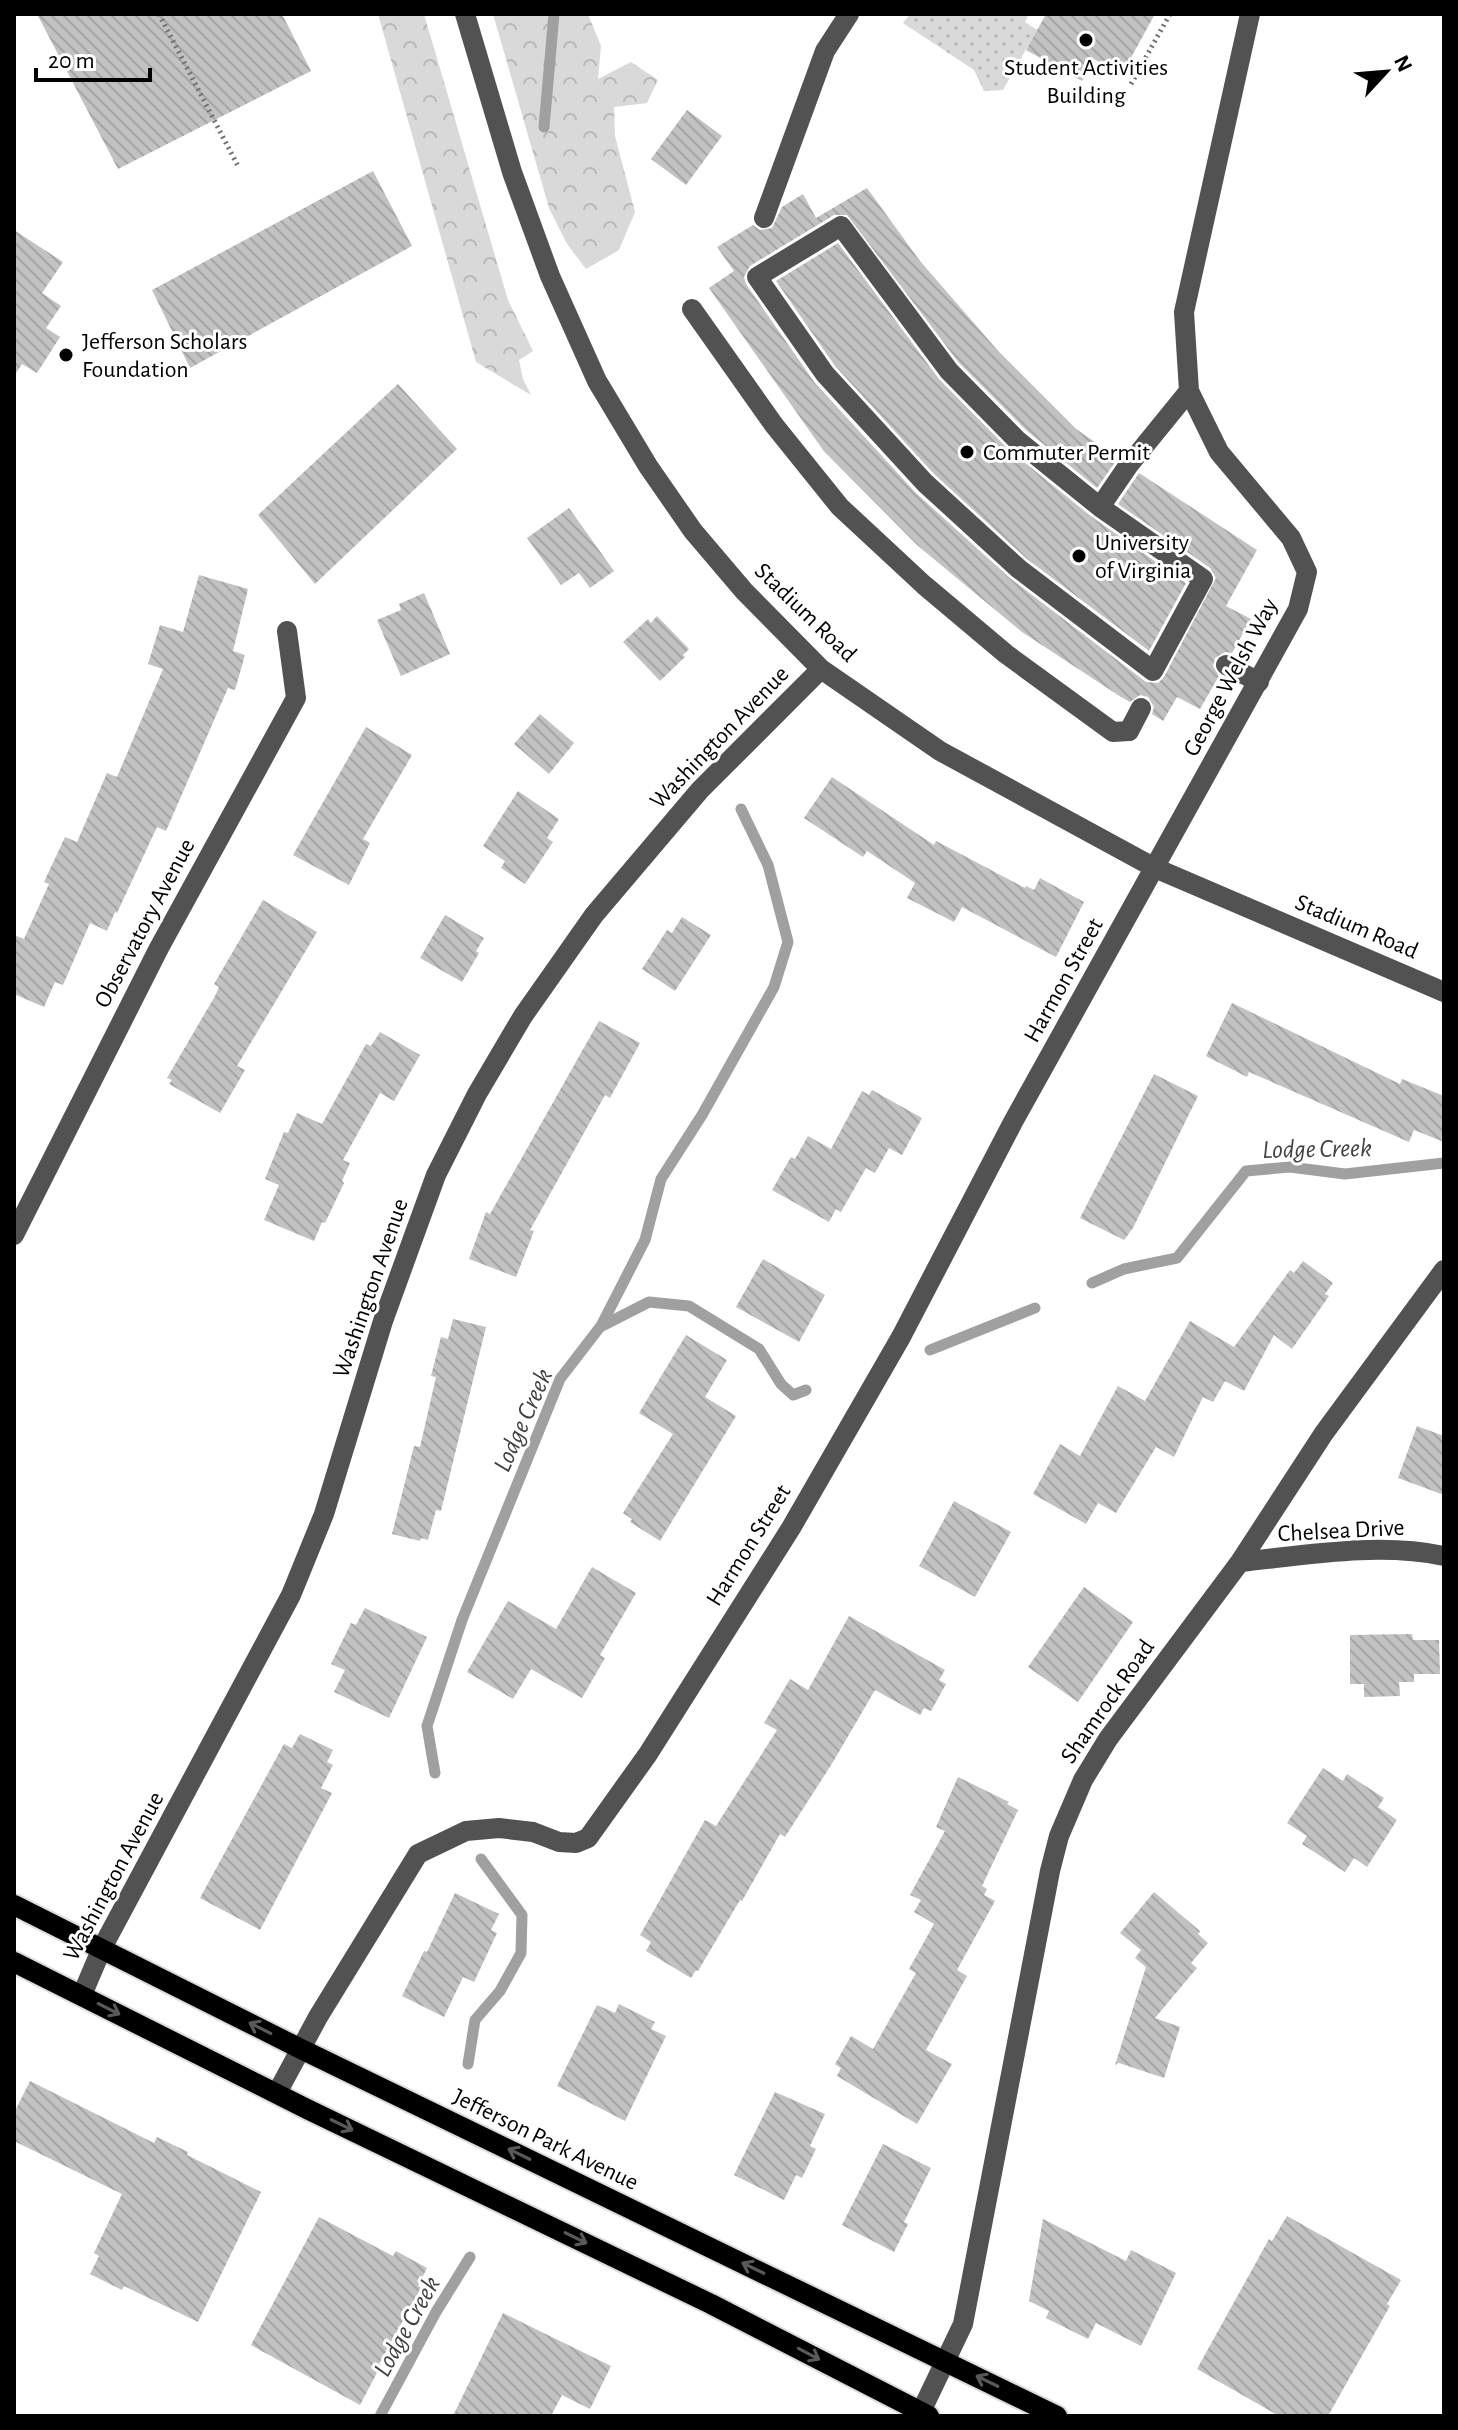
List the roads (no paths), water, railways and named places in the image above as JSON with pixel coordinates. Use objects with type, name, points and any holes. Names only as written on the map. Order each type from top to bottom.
[{"type":"main road","name":"Jefferson Park Avenue","points":[[14,1905],[301,2049],[1057,2416]]},
{"type":"main road","points":[[14,1962],[711,2304],[923,2415]]},
{"type":"street","name":"Stadium Road","points":[[465,14],[512,172],[545,261],[597,381],[648,466],[693,531],[744,591],[821,669],[940,751],[1155,868],[1444,992]]},
{"type":"street","points":[[764,218],[825,51],[849,14]]},
{"type":"street","name":"George Welsh Way","points":[[1155,868],[1298,609],[1307,572],[1291,538],[1219,452],[1189,391],[1184,312],[1250,14]]},
{"type":"street","points":[[841,226],[949,371],[1017,440],[1100,507],[1203,579],[1153,671],[1019,569],[925,483],[825,374],[757,277],[841,226]]},
{"type":"street","points":[[692,309],[774,425],[840,507],[924,585],[1006,654],[1113,732],[1129,731],[1141,708]]},
{"type":"street","points":[[1100,507],[1128,466],[1189,391]]},
{"type":"street","name":"Observatory Avenue","points":[[14,1235],[159,948],[296,698],[287,631]]},
{"type":"street","points":[[1226,665],[1259,682]]},
{"type":"street","name":"Washington Avenue","points":[[82,1995],[102,1948],[291,1595],[324,1514],[383,1321],[436,1175],[477,1094],[523,1016],[594,915],[697,793],[821,669]]},
{"type":"street","name":"Harmon Street","points":[[277,2093],[318,2017],[418,1854],[466,1831],[499,1828],[533,1832],[559,1842],[576,1843],[588,1838],[648,1754],[791,1528],[901,1337],[1013,1122],[1155,868]]},
{"type":"street","name":"Shamrock Road","points":[[923,2415],[963,2324],[1050,1871],[1059,1836],[1083,1780],[1108,1739],[1240,1562],[1324,1433],[1444,1270]]},
{"type":"street","name":"Chelsea Drive","points":[[1240,1562],[1361,1550],[1444,1556]]},
{"type":"waterway","points":[[544,127],[554,14]]},
{"type":"waterway","points":[[601,1326],[645,1240],[661,1179],[702,1115],[774,987],[788,942],[768,865],[741,809]]},
{"type":"waterway","name":"Lodge Creek","points":[[1092,1283],[1124,1269],[1177,1258],[1246,1171],[1290,1167],[1345,1174],[1444,1163]]},
{"type":"waterway","name":"Lodge Creek","points":[[435,1773],[427,1726],[462,1620],[560,1379],[600,1327],[649,1302],[689,1306],[759,1349],[781,1384],[793,1395],[806,1390]]},
{"type":"waterway","name":"Lodge Creek","points":[[930,1350],[1035,1308]]},
{"type":"waterway","name":"Lodge Creek","points":[[468,2064],[475,2020],[500,1991],[521,1953],[522,1915],[481,1859]]},
{"type":"waterway","name":"Lodge Creek","points":[[380,2416],[436,2312],[470,2257]]},
{"type":"place","name":"Student Activities Building","points":[[1086,40]]},
{"type":"place","name":"Jefferson Scholars Foundation","points":[[66,355]]},
{"type":"place","name":"Commuter Permit","points":[[967,452]]},
{"type":"place","name":"University of Virginia","points":[[1079,556]]}]
